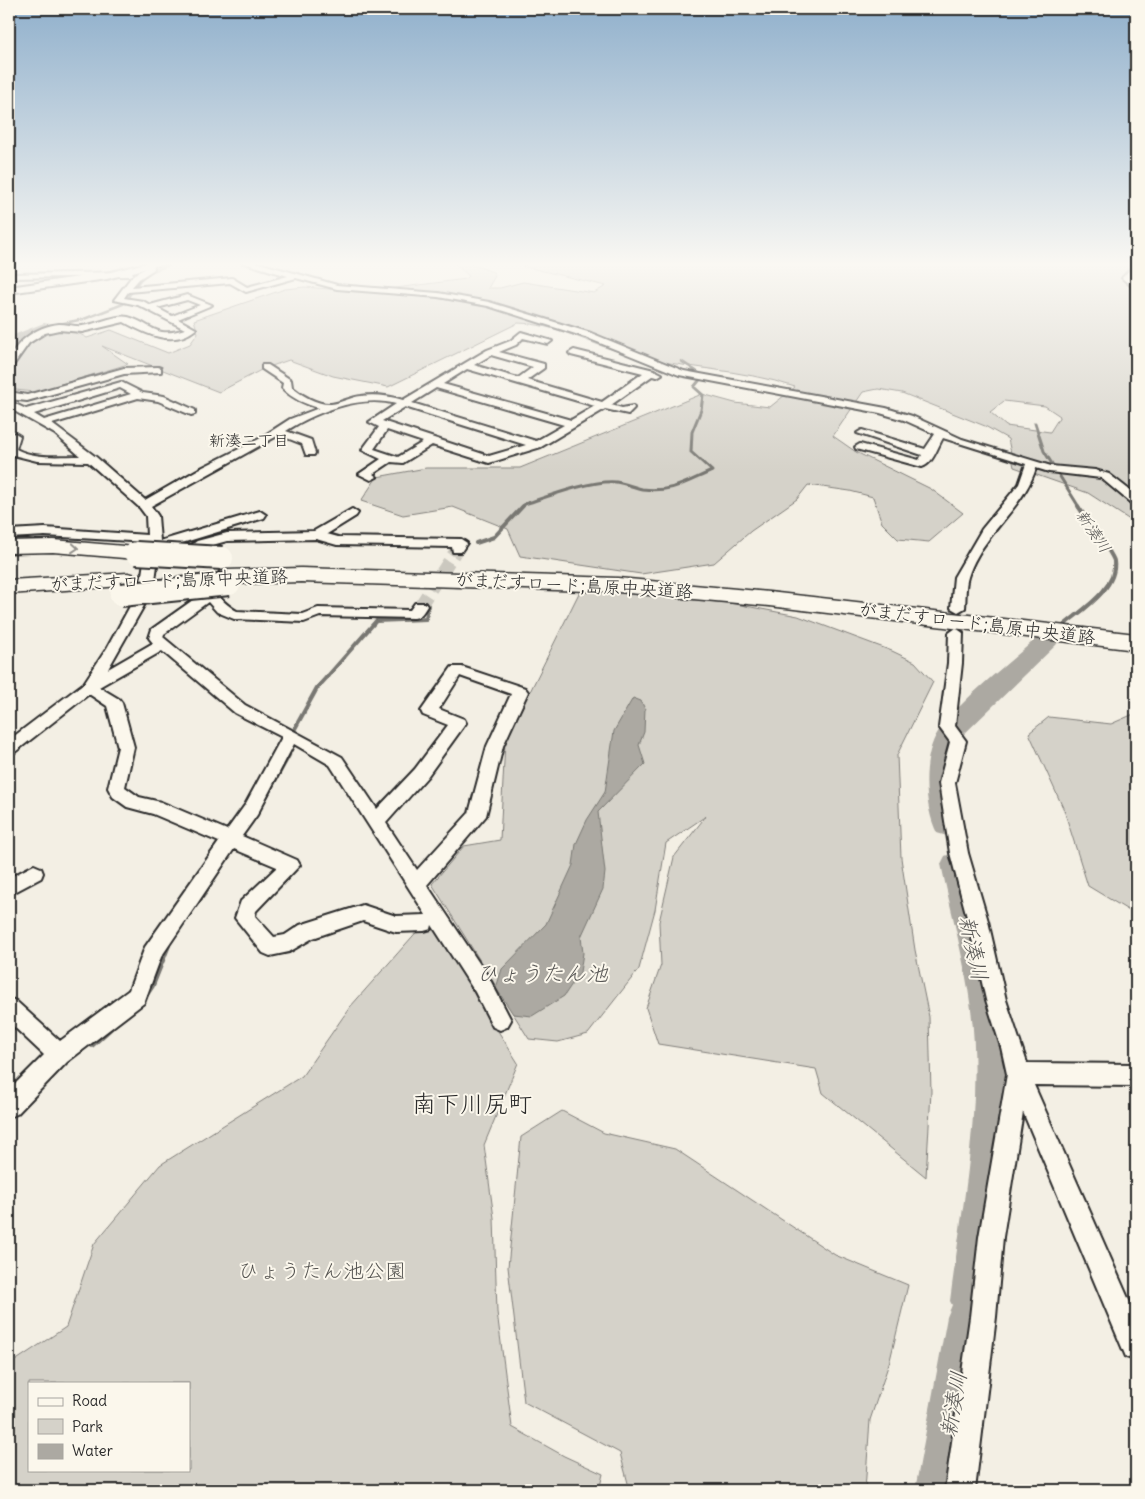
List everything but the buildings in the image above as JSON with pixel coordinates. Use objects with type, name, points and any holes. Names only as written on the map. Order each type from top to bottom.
[{"type":"highway","points":[[9,547],[53,546],[149,551],[222,578]]},
{"type":"highway","points":[[9,602],[222,578],[394,566],[473,580]]},
{"type":"highway","name":"がまだすロード;島原中央道路","points":[[222,578],[301,575],[609,584],[696,591],[1136,642]]},
{"type":"highway","name":"がまだすロード;島原中央道路","points":[[9,587],[132,588]]},
{"type":"street","points":[[9,365],[26,341],[43,332]]},
{"type":"street","points":[[147,332],[165,338],[182,332]]},
{"type":"street","points":[[578,332],[682,373],[882,410],[908,418],[940,434],[1032,463],[1054,469],[1082,470],[1105,476],[1136,501]]},
{"type":"street","points":[[548,341],[521,335],[513,343],[490,352],[374,422],[489,460],[537,445],[603,406],[651,372]]},
{"type":"street","points":[[490,352],[545,367],[518,381]]},
{"type":"street","points":[[574,353],[674,378],[682,373]]},
{"type":"street","points":[[466,366],[624,412],[629,408]]},
{"type":"street","points":[[265,367],[288,382],[287,388],[292,392],[307,401],[330,408]]},
{"type":"street","points":[[9,395],[16,398],[27,398],[124,371],[158,370]]},
{"type":"street","points":[[436,385],[572,424]]},
{"type":"street","points":[[25,412],[124,386],[139,395],[160,398],[191,412]]},
{"type":"street","points":[[44,423],[139,395]]},
{"type":"street","points":[[144,505],[294,421],[330,408],[372,398],[405,403],[537,445]]},
{"type":"street","points":[[9,404],[44,423],[92,459],[144,505],[152,516],[149,551],[132,588],[114,649],[88,687]]},
{"type":"street","points":[[385,426],[367,450],[399,462],[431,441]]},
{"type":"street","points":[[277,431],[306,442],[310,453]]},
{"type":"street","points":[[862,433],[930,454]]},
{"type":"street","points":[[860,447],[919,464],[925,462],[940,434]]},
{"type":"street","points":[[15,436],[10,453],[29,456],[92,459]]},
{"type":"street","points":[[371,477],[365,474],[390,458]]},
{"type":"street","points":[[958,608],[961,578],[986,532],[1025,485],[1032,463]]},
{"type":"street","points":[[317,534],[352,513]]},
{"type":"street","points":[[149,551],[260,515]]},
{"type":"street","points":[[9,534],[45,532],[149,551],[171,560],[201,544],[227,537],[317,534],[337,541],[461,543],[457,549]]},
{"type":"street","points":[[420,606],[414,614],[318,612],[304,618],[241,616],[228,612],[222,578],[157,632],[155,636],[240,709],[336,761],[482,985],[500,1020]]},
{"type":"street","points":[[956,633],[953,734],[947,783],[959,853],[978,921],[996,1000],[1012,1047],[1018,1074],[1136,1347]]},
{"type":"street","points":[[9,748],[88,687],[163,644]]},
{"type":"street","points":[[376,822],[420,773],[458,723],[429,711],[457,670],[520,692],[495,746],[477,816],[416,884]]},
{"type":"street","points":[[88,687],[114,703],[118,716],[126,747],[116,788],[121,796],[144,806],[155,807],[291,866],[248,907],[245,918],[270,947],[289,943],[307,931],[363,913],[396,924],[424,923]]},
{"type":"street","points":[[9,1106],[59,1054],[137,996],[152,953],[231,839],[276,768],[291,735]]},
{"type":"street","points":[[9,887],[34,873]]},
{"type":"street","points":[[9,1008],[59,1054]]},
{"type":"street","points":[[1018,1074],[1136,1076]]},
{"type":"street","points":[[960,1490],[983,1317],[991,1237],[1018,1074]]},
{"type":"green space","points":[[47,332],[73,332],[87,338],[105,332],[116,332],[168,353],[190,344],[198,333],[500,332],[388,387],[333,376],[289,360],[263,369],[219,392],[102,346],[128,364],[35,392],[16,390],[9,385],[12,372],[27,345],[35,337]]},
{"type":"green space","points":[[563,332],[1136,332],[1136,530],[1133,522],[1088,493],[1014,467],[1008,439],[985,426],[902,393],[878,389],[863,392],[833,436],[856,452],[931,489],[963,513],[929,542],[898,539],[882,523],[873,497],[850,491],[808,485],[797,499],[751,531],[714,563],[641,574],[520,556],[508,529],[453,507],[403,515],[361,501],[377,477],[426,468],[520,468],[702,394],[735,403],[770,407],[795,387],[753,376],[644,358],[610,349]],"holes":[[[1004,401],[1045,406],[1060,416],[1050,432],[1006,426],[990,412]]]},
{"type":"green space","points":[[581,589],[730,603],[798,616],[892,651],[915,662],[933,682],[897,755],[901,858],[915,950],[929,1017],[931,1092],[926,1177],[823,1093],[816,1069],[658,1044],[646,1008],[661,965],[659,922],[674,857],[706,816],[666,843],[655,910],[639,969],[588,1034],[558,1042],[529,1039],[432,884],[464,846],[500,840],[505,742]]},
{"type":"green space","points":[[1136,713],[1136,915],[1088,886],[1064,810],[1029,733],[1049,717],[1111,724]]},
{"type":"green space","name":"ひょうたん池公園","points":[[428,919],[518,1063],[484,1145],[494,1218],[497,1312],[512,1427],[564,1456],[603,1474],[599,1490],[9,1490],[9,1365],[66,1327],[94,1244],[160,1165],[302,1076],[350,1007]]},
{"type":"green space","points":[[562,1111],[604,1133],[675,1149],[835,1255],[908,1285],[890,1360],[870,1420],[865,1490],[636,1490],[629,1487],[620,1453],[524,1402],[508,1267],[521,1137]]},
{"type":"water","name":"ひょうたん池","points":[[633,698],[641,701],[645,709],[644,732],[639,745],[645,764],[598,812],[605,872],[603,889],[581,937],[583,953],[580,972],[564,996],[532,1016],[513,1014],[496,988],[502,969],[546,924],[573,865],[576,844],[587,820],[605,792],[614,731]]},
{"type":"waterway","points":[[9,346],[20,336],[29,332]]},
{"type":"waterway","points":[[681,361],[696,371]]},
{"type":"waterway","points":[[523,506],[558,493],[595,483],[616,482],[653,490],[679,486],[712,471],[691,452],[692,432],[701,410],[703,395],[694,387],[703,376],[694,370]]},
{"type":"waterway","name":"新湊川","points":[[1035,423],[1044,451],[1079,507]]},
{"type":"waterway","points":[[476,543],[494,537],[523,506]]},
{"type":"waterway","name":"新湊川","points":[[1063,626],[1104,590],[1114,571],[1112,556],[1078,506]]},
{"type":"waterway","points":[[326,678],[376,621],[426,619],[428,605]]},
{"type":"waterway","name":"新湊川","points":[[947,825],[938,782],[942,756],[950,733],[993,690],[1048,640]]},
{"type":"waterway","points":[[294,730],[317,688],[327,677]]},
{"type":"waterway","points":[[266,797],[289,755]]},
{"type":"waterway","name":"新湊川","points":[[955,864],[987,1009],[990,1047],[990,1124],[970,1301]]},
{"type":"waterway","points":[[205,892],[222,866]]},
{"type":"waterway","points":[[189,913],[206,891]]},
{"type":"waterway","points":[[144,998],[152,986],[168,946]]},
{"type":"waterway","points":[[92,1045],[112,1027]]},
{"type":"waterway","name":"新湊川","points":[[938,1490],[967,1317]]},
{"type":"tunnel","points":[[420,606],[457,549]]},
{"type":"district","name":"新湊二丁目","points":[[249,440]]},
{"type":"district","name":"南下川尻町","points":[[472,1103]]}]
